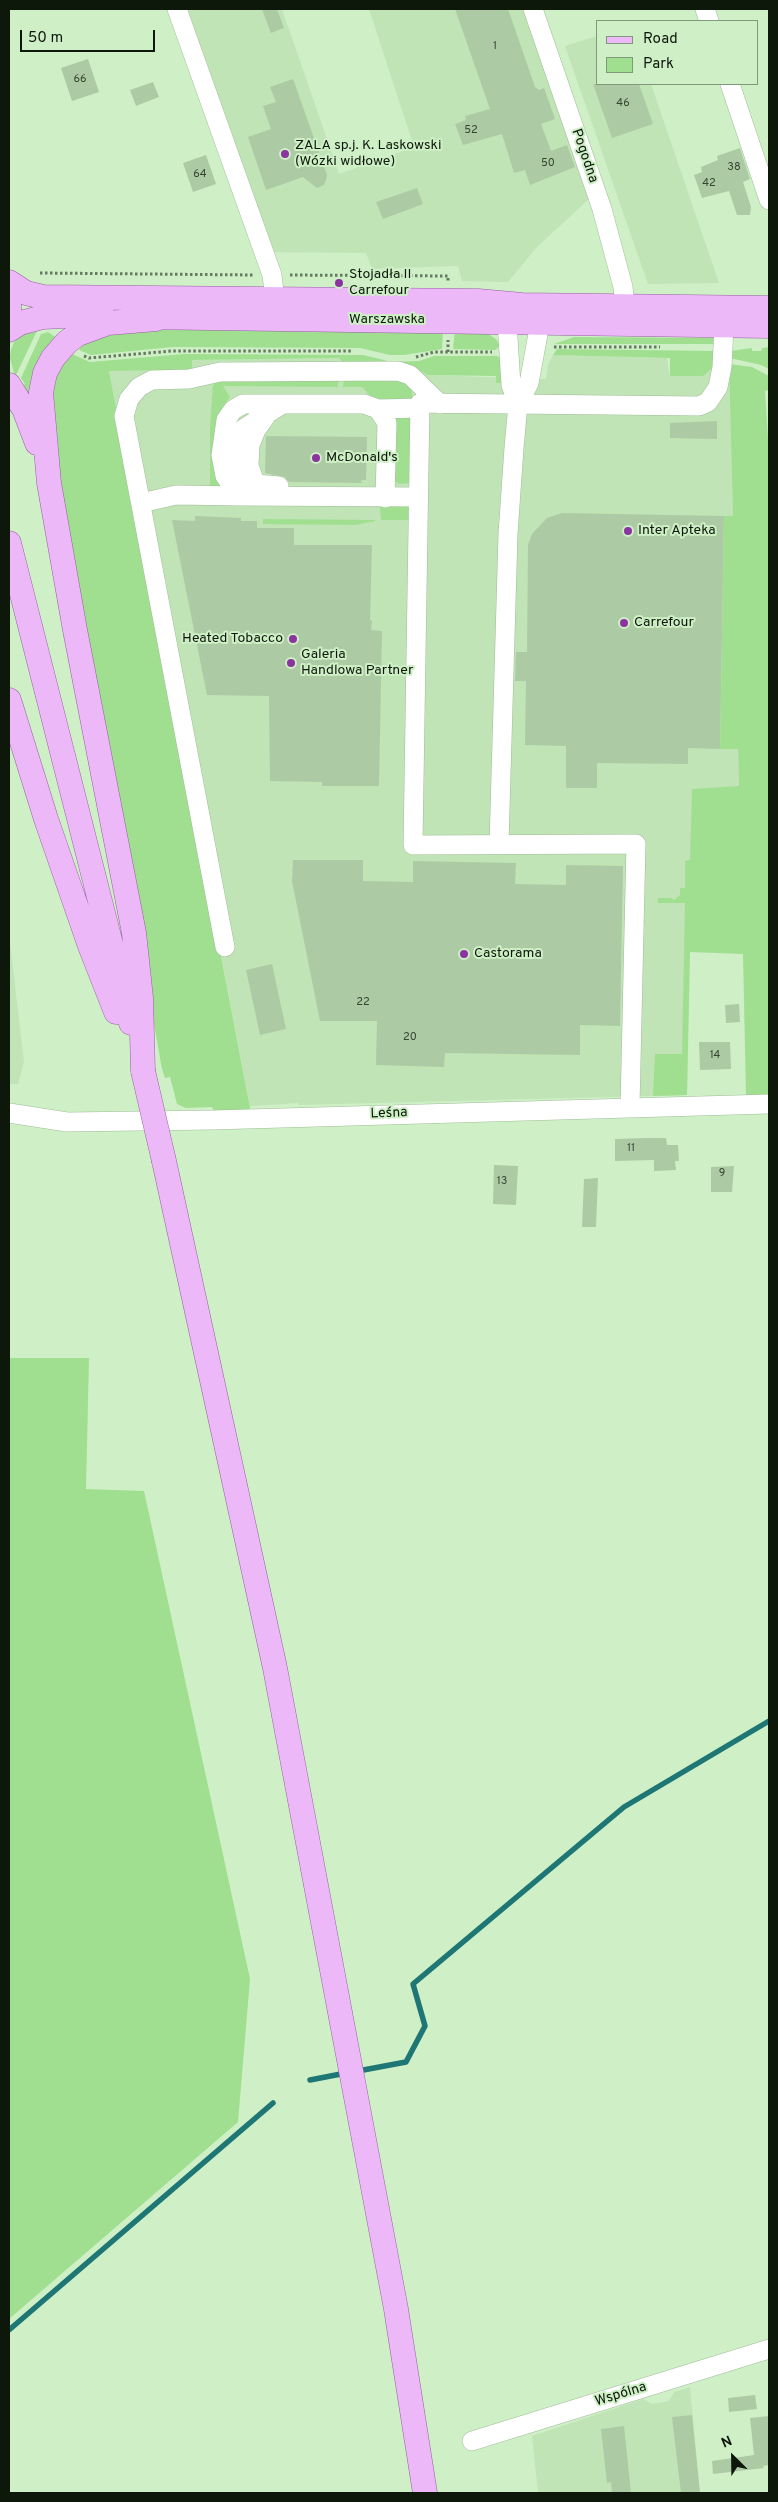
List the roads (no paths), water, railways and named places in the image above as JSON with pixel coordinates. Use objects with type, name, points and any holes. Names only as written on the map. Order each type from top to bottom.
[{"type":"main road","name":"Warszawska","points":[[9,282],[26,293],[36,296],[144,299],[478,301],[540,323],[769,326]]},
{"type":"main road","points":[[9,293],[9,318]]},
{"type":"main road","name":"Warszawska","points":[[9,330],[37,318],[58,315],[113,314],[156,319],[514,313],[625,306],[769,308]]},
{"type":"main road","points":[[143,1071],[141,998],[134,933],[75,630],[49,483],[41,392],[45,374],[53,358],[67,342],[96,326],[156,319]]},
{"type":"main road","points":[[9,384],[31,424],[49,483]]},
{"type":"main road","points":[[9,543],[143,1071],[275,1668],[396,2309],[425,2493]]},
{"type":"main road","points":[[9,700],[46,819],[90,946],[113,1007],[143,1071]]},
{"type":"street","points":[[177,9],[272,275],[275,300]]},
{"type":"street","name":"Pogodna","points":[[533,9],[602,209],[623,286],[625,306]]},
{"type":"street","points":[[730,85],[769,200]]},
{"type":"street","points":[[514,313],[511,385],[518,404]]},
{"type":"street","points":[[499,844],[508,534],[518,404],[529,383],[540,323]]},
{"type":"street","points":[[630,1106],[636,844],[413,845],[420,404],[699,406],[708,402],[718,387],[722,367],[724,326]]},
{"type":"street","points":[[225,947],[124,416],[133,392],[139,386],[152,380],[189,379],[220,372],[398,371],[410,375],[440,404]]},
{"type":"street","points":[[239,496],[231,487],[221,466],[221,445],[226,420],[233,410],[243,404],[275,408],[364,404],[378,409],[420,408]]},
{"type":"street","points":[[275,408],[243,429],[236,442],[237,465],[247,480],[256,484],[418,497]]},
{"type":"street","points":[[378,409],[387,422],[385,493]]},
{"type":"street","points":[[141,503],[176,495],[239,496],[385,493]]},
{"type":"street","name":"Leśna","points":[[9,1113],[67,1122],[194,1120],[630,1106],[769,1104]]},
{"type":"street","name":"Wspólna","points":[[472,2441],[769,2349]]},
{"type":"waterway","points":[[358,2071],[406,2062],[425,2026],[413,1984],[624,1807],[769,1721]]},
{"type":"waterway","points":[[310,2080],[346,2073]]},
{"type":"waterway","points":[[9,2330],[273,2103]]},
{"type":"place","name":"ZALA sp.j. K. Laskowski (Wózki widłowe)","points":[[285,154]]},
{"type":"place","name":"Stojadła II Carrefour","points":[[339,283]]},
{"type":"place","name":"McDonald's","points":[[316,458]]},
{"type":"place","name":"Inter Apteka","points":[[628,531]]},
{"type":"place","name":"Carrefour","points":[[624,623]]},
{"type":"place","name":"Heated Tobacco","points":[[293,639]]},
{"type":"place","name":"Galeria Handlowa Partner","points":[[291,663]]},
{"type":"place","name":"Castorama","points":[[464,954]]}]
